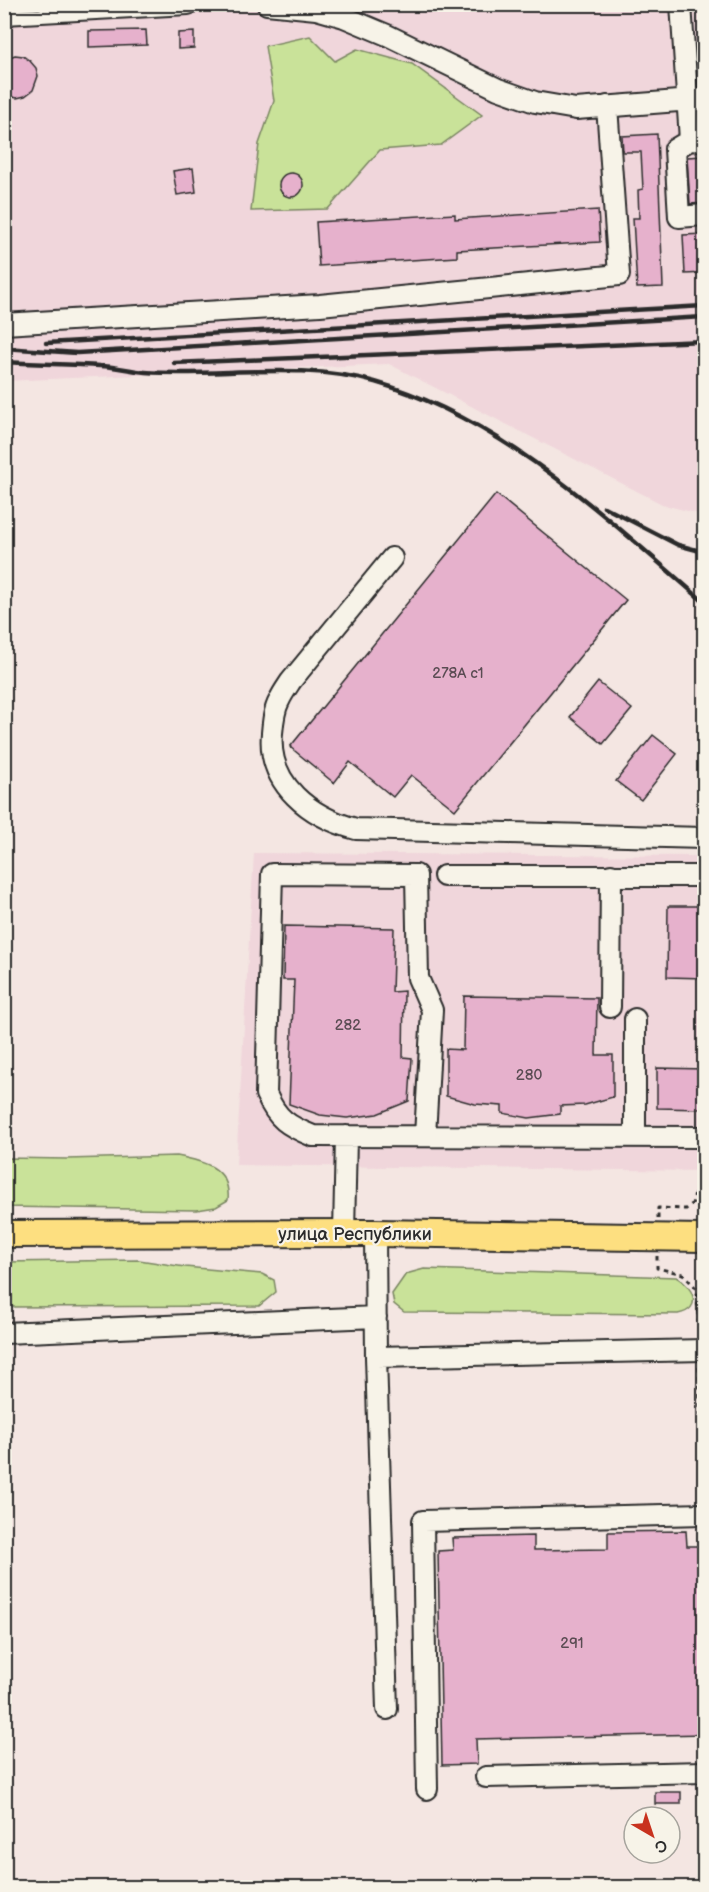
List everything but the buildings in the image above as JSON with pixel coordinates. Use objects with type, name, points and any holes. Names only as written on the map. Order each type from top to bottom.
[{"type":"main road","name":"улица Республики","points":[[4,1234],[375,1233],[705,1238]]},
{"type":"lane","points":[[4,14],[188,4]]},
{"type":"lane","points":[[267,4],[316,9],[344,17],[387,34],[498,89],[535,102],[576,109],[696,99]]},
{"type":"lane","points":[[681,4],[696,99],[697,140],[675,148],[679,217],[705,215]]},
{"type":"lane","points":[[4,324],[320,305],[619,275],[607,106]]},
{"type":"lane","points":[[392,558],[291,681],[278,702],[273,720],[271,742],[274,758],[288,789],[301,803],[334,823],[356,829],[705,838]]},
{"type":"lane","points":[[425,1136],[432,1010],[418,978],[416,875],[273,874],[266,1094],[281,1120],[313,1136],[705,1137]]},
{"type":"lane","points":[[610,1007],[611,875]]},
{"type":"lane","points":[[444,876],[705,876]]},
{"type":"lane","points":[[635,1019],[635,1137]]},
{"type":"lane","points":[[344,1233],[346,1136]]},
{"type":"lane","points":[[375,1233],[376,1357],[387,1709]]},
{"type":"lane","points":[[4,1333],[376,1317]]},
{"type":"lane","points":[[376,1357],[702,1350]]},
{"type":"lane","points":[[427,1790],[423,1521],[704,1514]]},
{"type":"lane","points":[[486,1777],[705,1772]]},
{"type":"path","points":[[658,1208],[686,1209],[692,1204],[695,1194],[705,1194]]},
{"type":"path","points":[[657,1268],[683,1274],[694,1284],[698,1293],[702,1350],[704,1514]]},
{"type":"path","points":[[698,1293],[705,1294]]},
{"type":"shaded area","points":[[4,5],[704,5],[704,515],[664,505],[389,364],[5,381]]},
{"type":"shaded area","points":[[254,853],[704,856],[704,1171],[236,1165]]},
{"type":"green space","points":[[310,36],[335,61],[357,49],[412,64],[482,115],[441,145],[380,150],[328,209],[251,211],[259,144],[274,101],[265,46]]},
{"type":"green space","points":[[177,1156],[205,1163],[220,1173],[228,1189],[228,1200],[216,1207],[197,1210],[5,1207],[5,1158]]},
{"type":"green space","points":[[139,1260],[262,1274],[274,1280],[276,1292],[259,1306],[5,1307],[5,1262]]},
{"type":"green space","points":[[424,1269],[676,1277],[691,1291],[693,1302],[686,1311],[678,1314],[404,1312],[394,1304],[392,1294],[406,1274]]},
{"type":"railway","points":[[4,5],[38,7],[70,4]]},
{"type":"railway","points":[[46,343],[704,306]]},
{"type":"railway","points":[[4,348],[77,353],[704,317]]},
{"type":"railway","points":[[174,363],[704,341]]},
{"type":"railway","points":[[4,362],[106,366],[174,373],[318,372],[375,382],[422,398],[509,445],[551,474],[630,537],[704,602]]},
{"type":"railway","points":[[604,507],[678,545],[704,552]]}]
